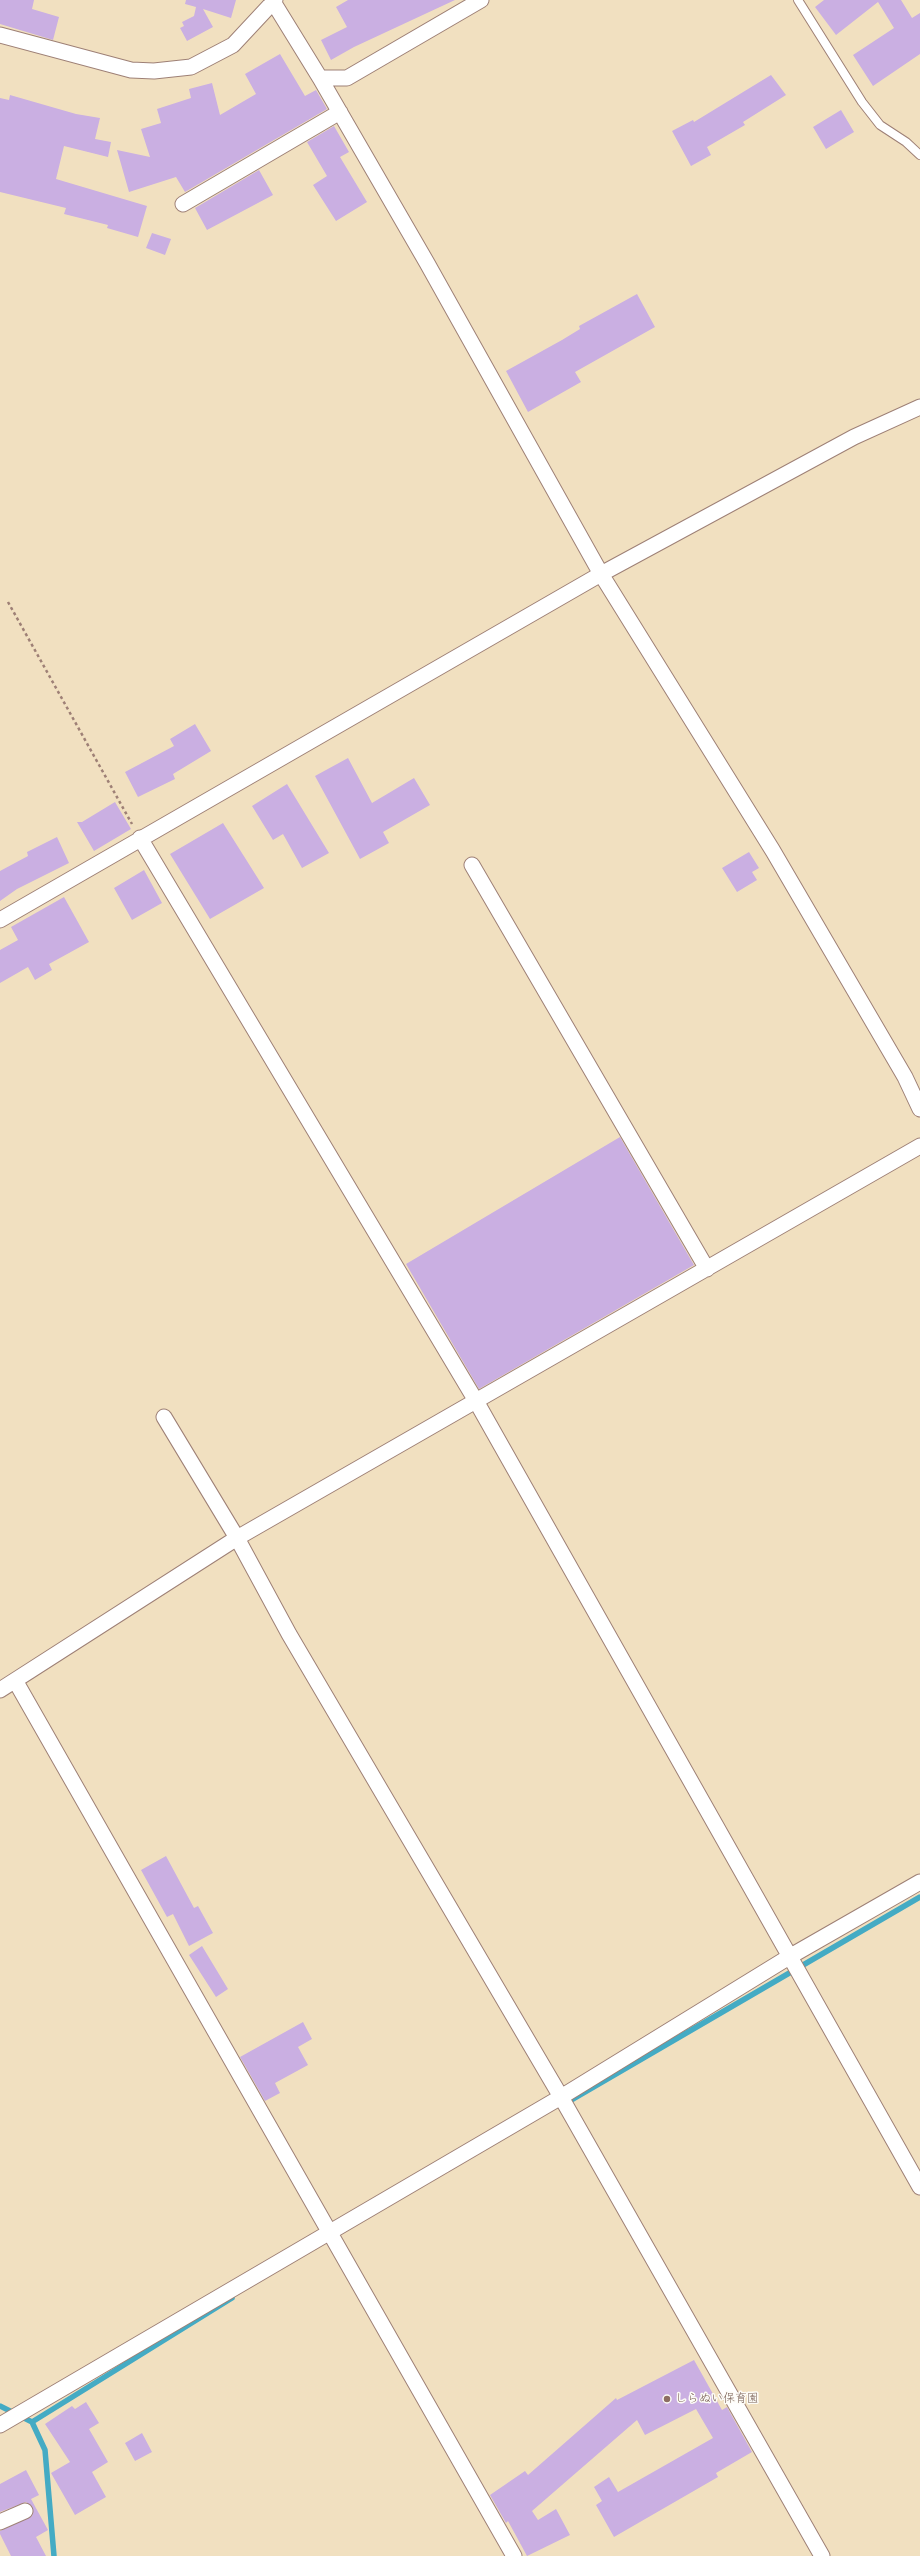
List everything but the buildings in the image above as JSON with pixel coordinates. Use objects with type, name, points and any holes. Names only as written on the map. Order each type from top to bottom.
[{"type":"street","points":[[320,78],[348,78],[481,0]]},
{"type":"street","points":[[0,35],[131,70],[154,71],[191,67],[233,46],[273,1],[340,112],[601,574],[773,851],[905,1077],[920,1109]]},
{"type":"street","points":[[183,204],[340,112]]},
{"type":"street","points":[[0,920],[140,838],[601,574],[854,438],[920,407]]},
{"type":"street","points":[[140,838],[476,1401],[799,1976],[920,2187]]},
{"type":"street","points":[[472,865],[707,1269]]},
{"type":"street","points":[[0,1690],[16,1682],[237,1538],[920,1146]]},
{"type":"street","points":[[164,1417],[237,1538],[340,1723],[561,2098],[822,2556]]},
{"type":"street","points":[[16,1682],[331,2239],[514,2556]]},
{"type":"street","points":[[4,2423],[331,2239],[790,1959],[920,1882]]},
{"type":"street","points":[[0,2522],[25,2511]]},
{"type":"lane","points":[[798,0],[862,102],[880,125],[906,142],[920,155]]},
{"type":"path","points":[[8,602],[140,838]]},
{"type":"waterway","points":[[566,2103],[920,1897]]},
{"type":"waterway","points":[[32,2422],[232,2298]]},
{"type":"waterway","points":[[0,2406],[32,2422],[45,2450],[54,2556]]},
{"type":"place","name":"しらぬい保育園","points":[[667,2399]]}]
